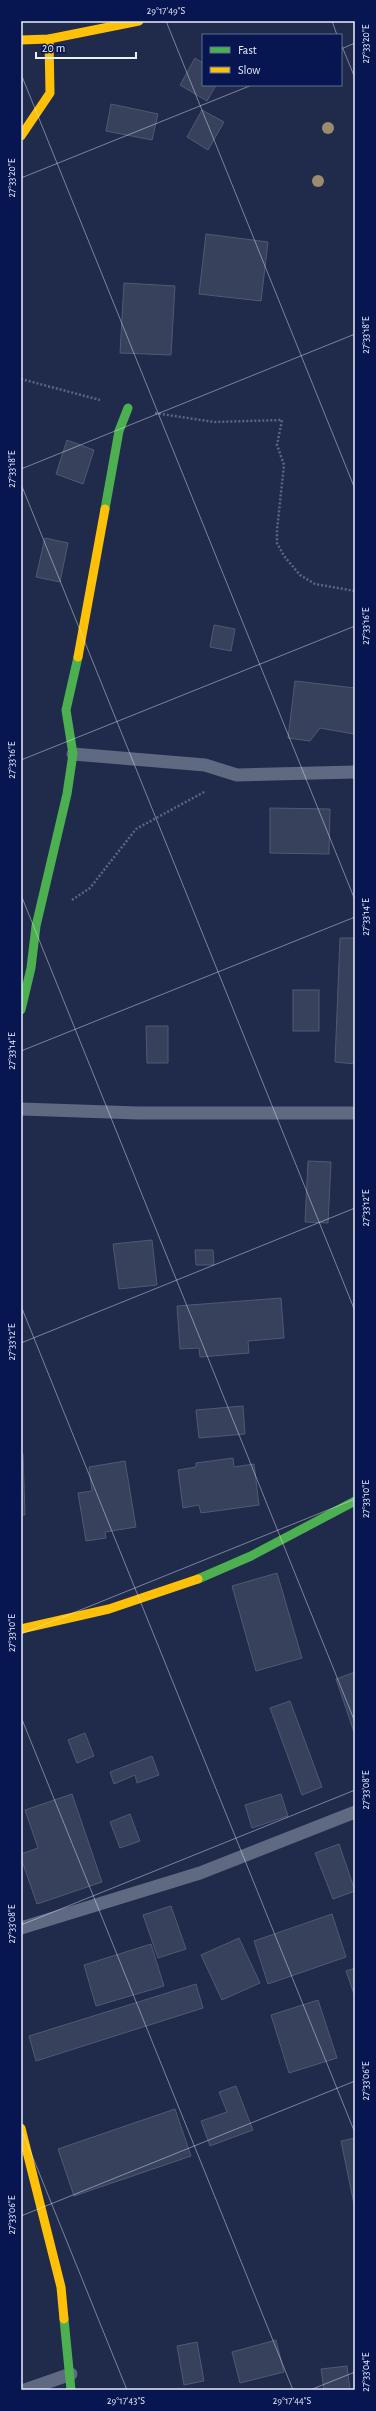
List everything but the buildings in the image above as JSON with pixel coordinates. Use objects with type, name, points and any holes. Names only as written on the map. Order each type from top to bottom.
[{"type":"street","points":[[21,40],[49,39],[111,25],[139,21]]},
{"type":"street","points":[[21,136],[50,93],[49,39]]},
{"type":"street","points":[[21,1010],[31,968],[36,926],[65,801],[73,754],[66,710],[76,664],[119,431],[128,408]]},
{"type":"street","points":[[21,1629],[62,1622],[132,1604],[188,1584],[252,1555],[355,1501]]},
{"type":"street","points":[[21,2128],[61,2287],[71,2374],[71,2390]]},
{"type":"lane","points":[[73,754],[205,765],[237,775],[355,772]]},
{"type":"lane","points":[[21,1109],[138,1113],[355,1112]]},
{"type":"lane","points":[[21,1928],[200,1873],[355,1812]]},
{"type":"lane","points":[[25,2390],[71,2374]]},
{"type":"path","points":[[21,379],[128,408],[214,422],[282,420],[277,445],[284,465],[277,543],[284,556],[300,575],[315,584],[355,591]]},
{"type":"path","points":[[36,926],[90,888],[136,829],[237,775]]},
{"type":"traffic: fast","points":[[105,509],[119,431],[128,408]]},
{"type":"traffic: fast","points":[[21,1010],[31,968],[36,926],[67,794],[73,754],[66,710],[78,657]]},
{"type":"traffic: fast","points":[[198,1579],[251,1556],[355,1501]]},
{"type":"traffic: fast","points":[[64,2319],[71,2390]]},
{"type":"traffic: slow","points":[[21,40],[49,39],[139,21]]},
{"type":"traffic: slow","points":[[21,136],[50,93],[49,39]]},
{"type":"traffic: slow","points":[[78,657],[105,509]]},
{"type":"traffic: slow","points":[[21,1629],[109,1609],[198,1579]]},
{"type":"traffic: slow","points":[[21,2128],[61,2287],[64,2319]]}]
